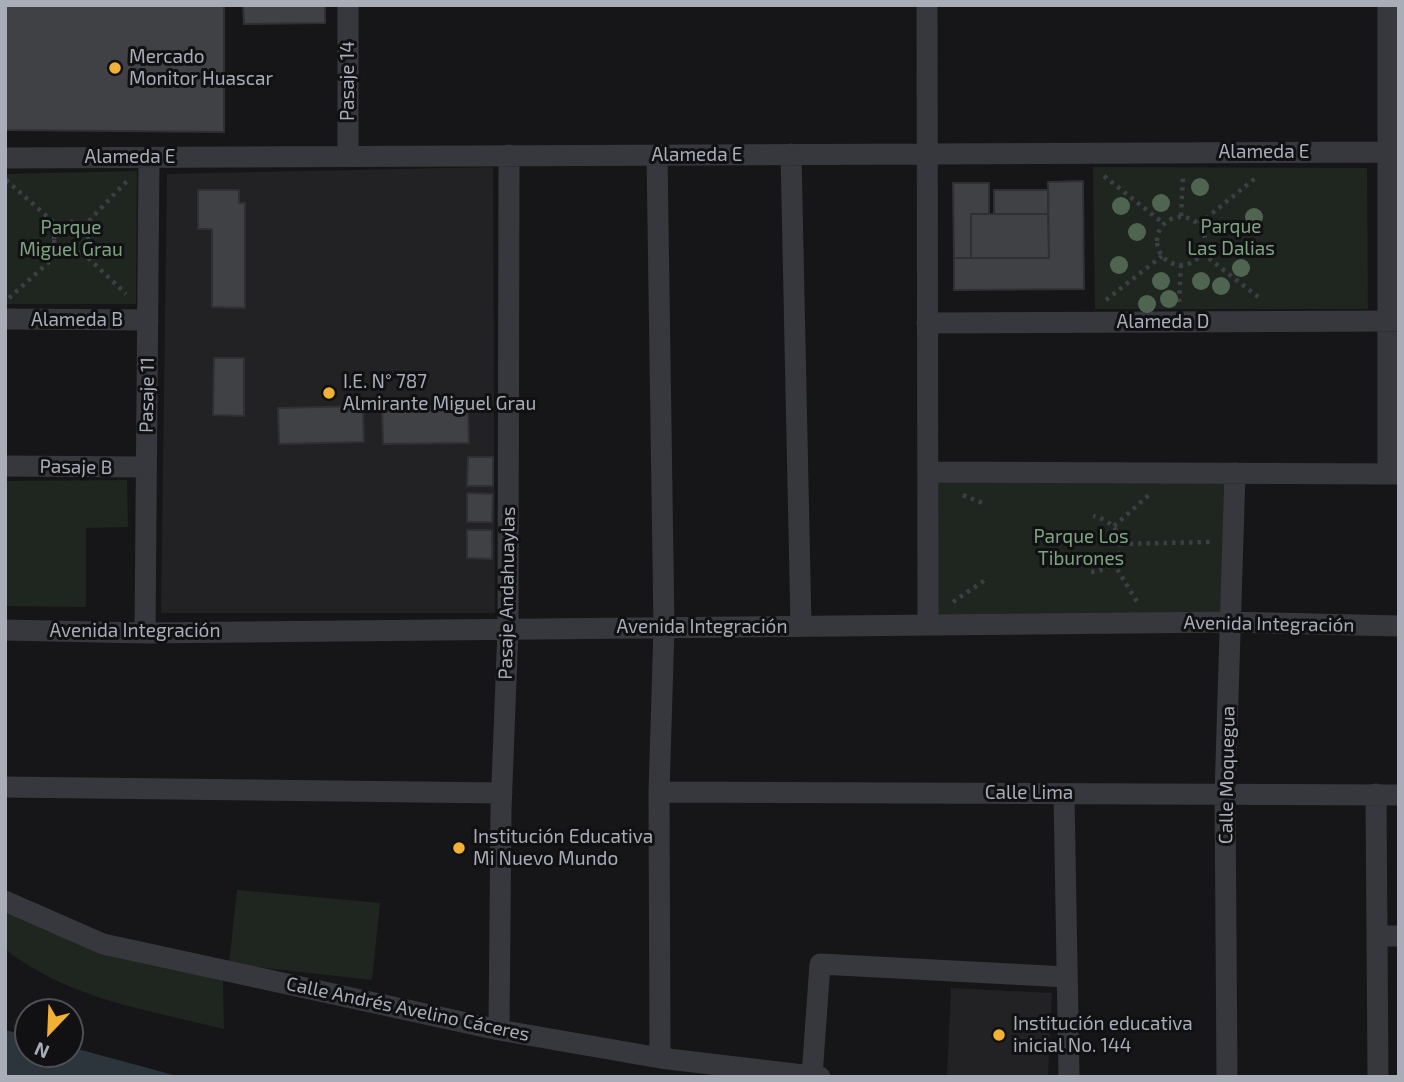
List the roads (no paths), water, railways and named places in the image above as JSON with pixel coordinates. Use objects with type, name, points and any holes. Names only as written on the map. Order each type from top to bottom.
[{"type":"street","name":"Pasaje 14","points":[[348,5],[348,156]]},
{"type":"street","points":[[927,5],[928,625]]},
{"type":"street","points":[[928,472],[1393,474],[1394,321],[1388,152],[1388,5]]},
{"type":"street","name":"Alameda E","points":[[5,158],[1388,152]]},
{"type":"street","points":[[791,154],[801,626]]},
{"type":"street","name":"Pasaje Andahuaylas","points":[[499,1030],[502,793],[508,629],[509,155]]},
{"type":"street","points":[[657,155],[664,628],[659,793],[660,1058]]},
{"type":"street","name":"Pasaje 11","points":[[145,633],[149,157]]},
{"type":"street","name":"Alameda B","points":[[5,319],[148,320]]},
{"type":"street","name":"Alameda D","points":[[928,323],[1394,321]]},
{"type":"street","name":"Pasaje B","points":[[5,466],[146,467]]},
{"type":"street","name":"Calle Moquegua","points":[[1227,1077],[1225,794],[1235,473]]},
{"type":"street","name":"Avenida Integración","points":[[5,631],[145,633],[1230,622],[1399,626]]},
{"type":"street","points":[[5,787],[502,793]]},
{"type":"street","name":"Calle Lima","points":[[659,793],[1399,795]]},
{"type":"street","points":[[1063,794],[1069,1077]]},
{"type":"street","points":[[1376,794],[1378,1077]]},
{"type":"street","name":"Calle Andrés Avelino Cáceres","points":[[5,901],[103,944],[499,1030],[660,1058],[816,1076]]},
{"type":"street","points":[[1377,936],[1399,936]]},
{"type":"street","points":[[816,1076],[820,964],[1067,976]]},
{"type":"place","name":"Mercado Monitor Huascar","points":[[115,68]]},
{"type":"place","name":"I.E. N° 787 Almirante Miguel Grau","points":[[329,393]]},
{"type":"place","name":"Institución Educativa Mi Nuevo Mundo","points":[[459,848]]},
{"type":"place","name":"Institución educativa inicial No. 144","points":[[999,1035]]},
{"type":"park label","name":"Parque Las Dalias","points":[[1231,238]]},
{"type":"park label","name":"Parque Miguel Grau","points":[[71,239]]},
{"type":"park label","name":"Parque Los Tiburones","points":[[1081,548]]}]
